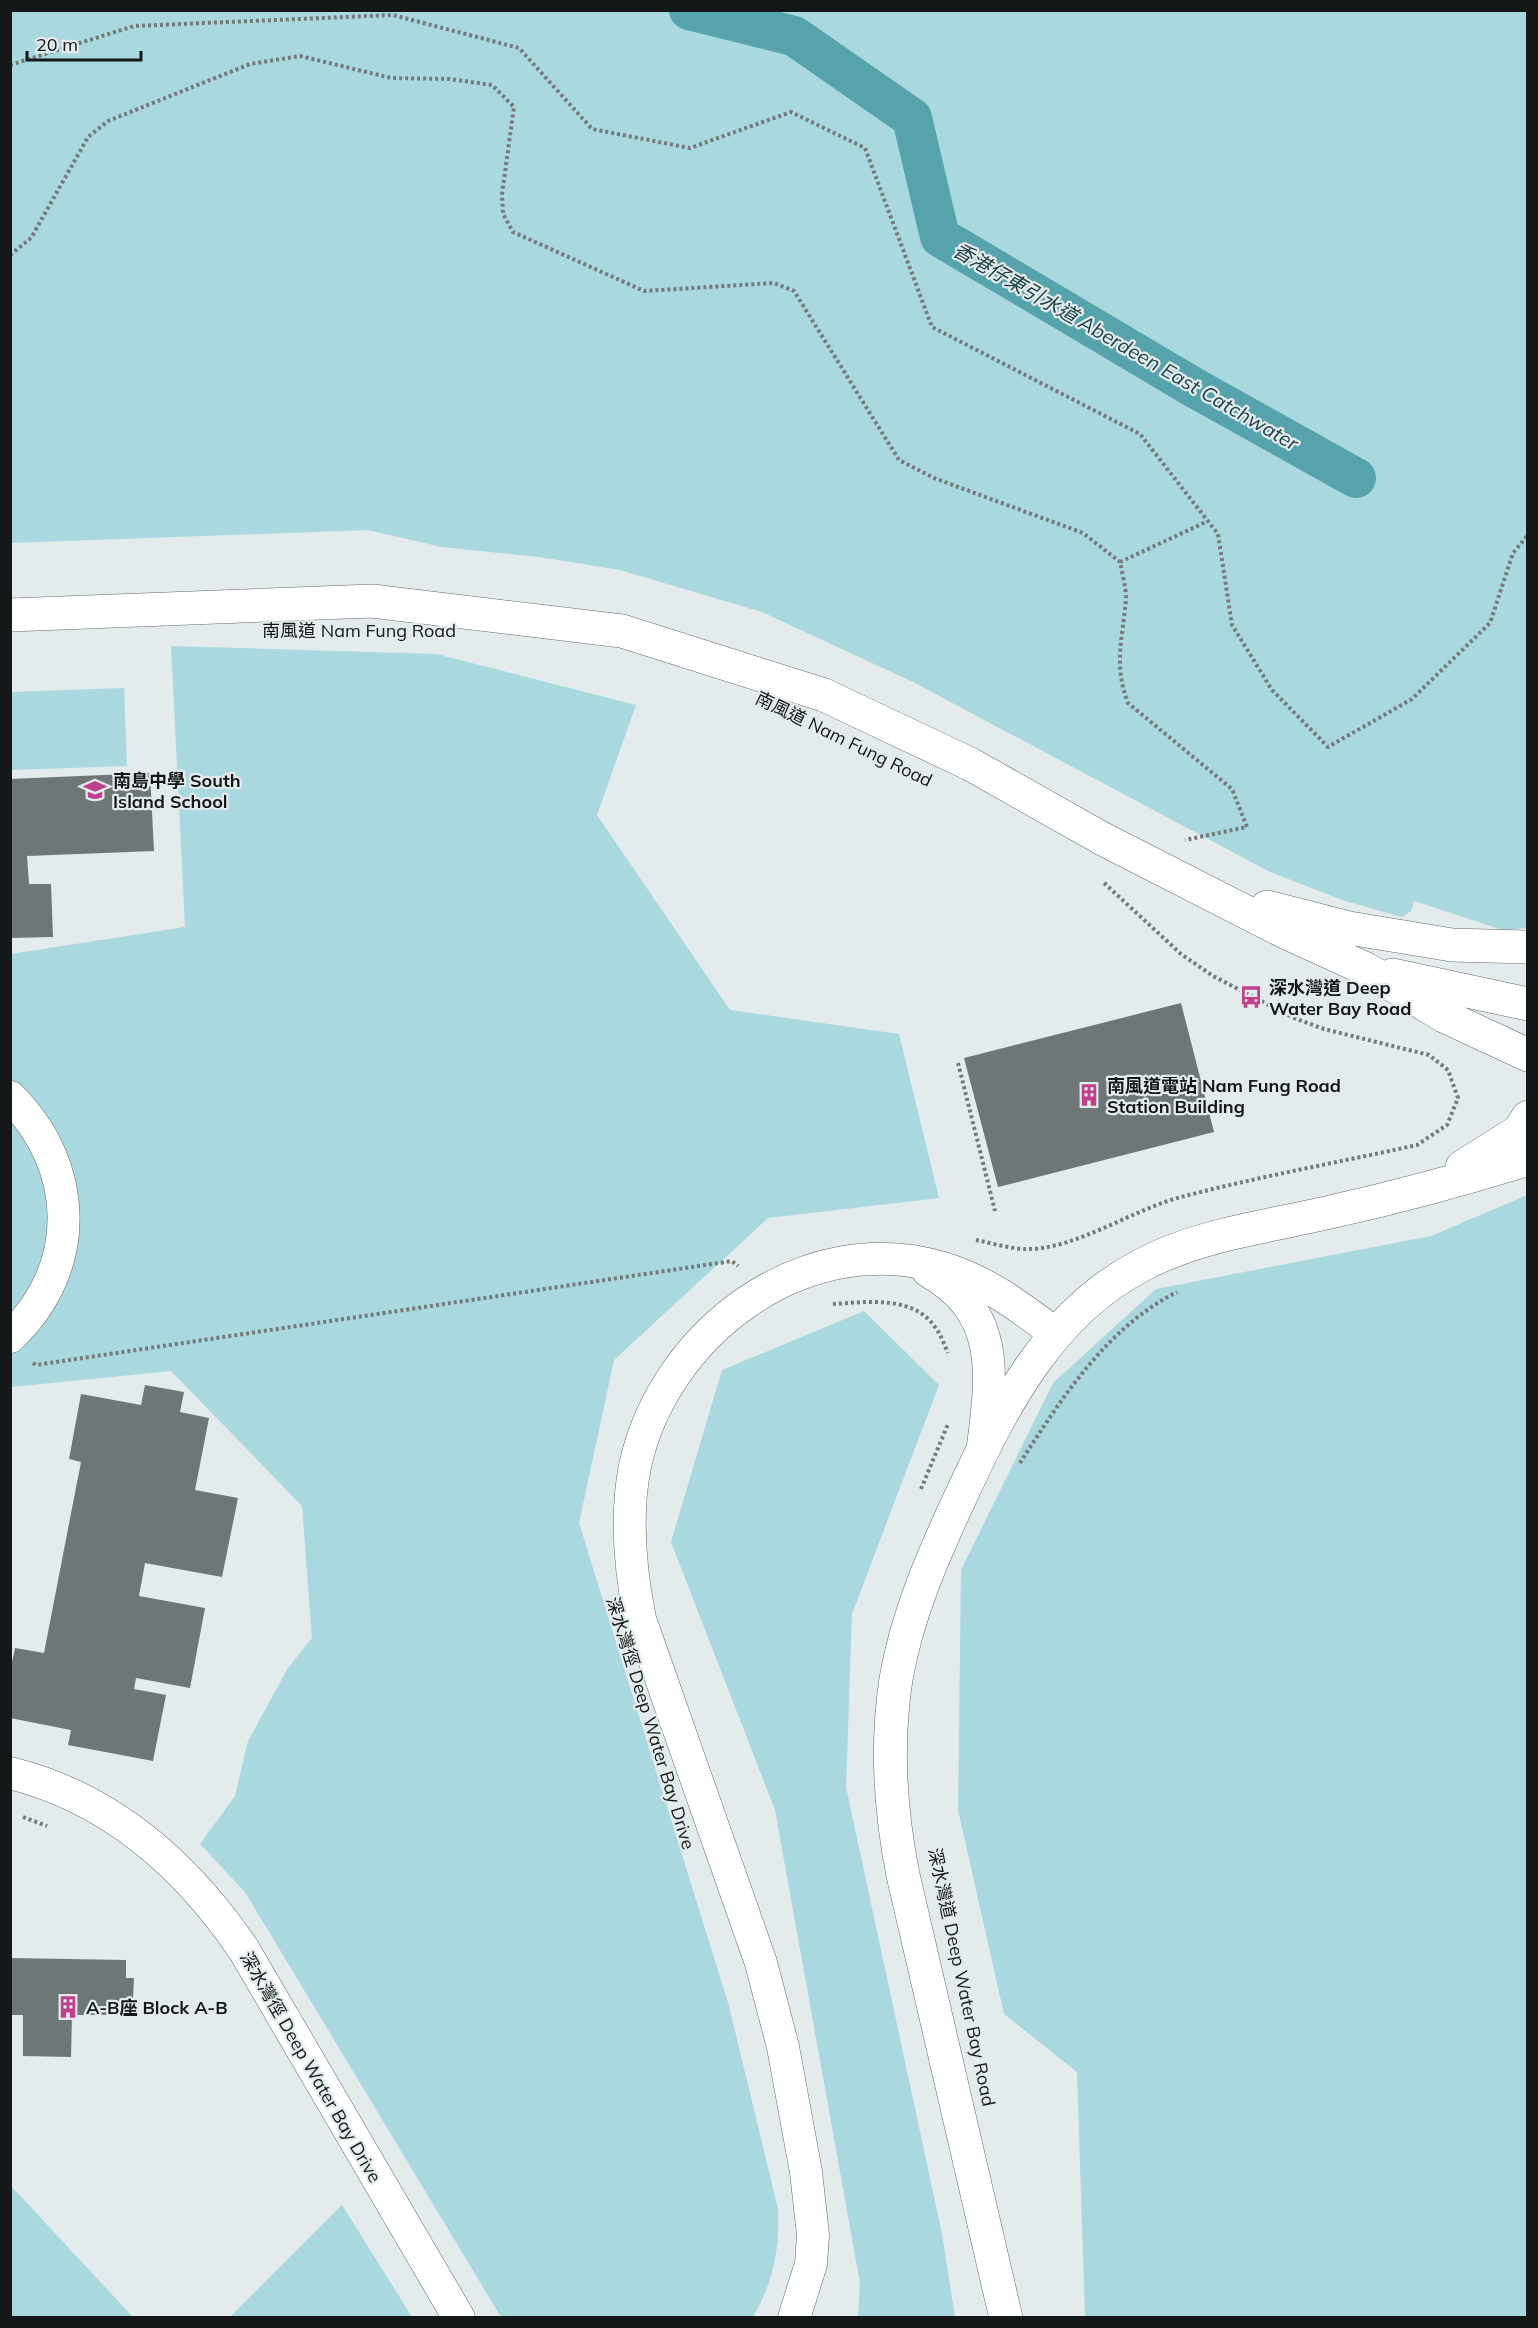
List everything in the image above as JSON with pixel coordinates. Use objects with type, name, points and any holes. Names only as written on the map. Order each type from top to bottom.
[{"type":"main road","name":"南風道 Nam Fung Road","points":[[10,615],[372,601],[622,631],[824,695],[970,764],[1102,839],[1366,969],[1444,1016],[1527,1055]]},
{"type":"main road","points":[[1204,890],[1349,928],[1452,945],[1527,947]]},
{"type":"main road","name":"南風道 Nam Fung Road","points":[[1366,969],[1527,1004]]},
{"type":"main road","name":"深水灣道 Deep Water Bay Road","points":[[1422,1192],[1519,1131],[1527,1117]]},
{"type":"main road","name":"深水灣道 Deep Water Bay Road","points":[[1006,2318],[903,1875],[893,1812],[890,1768],[896,1678],[905,1639],[933,1556],[982,1450],[1010,1396],[1056,1334],[1086,1303],[1114,1281],[1143,1264],[1208,1239],[1422,1192],[1527,1159]]},
{"type":"street","points":[[10,1097],[42,1135],[54,1161],[62,1190],[64,1219],[62,1247],[54,1275],[19,1348]]},
{"type":"street","name":"深水灣徑 Deep Water Bay Drive","points":[[794,2318],[811,2264],[813,2235],[796,2109],[783,2047],[761,1963],[640,1619],[631,1578],[629,1536],[635,1466],[658,1403],[691,1354],[734,1311],[760,1292],[788,1277],[818,1267],[848,1261],[911,1261],[970,1277],[998,1292],[1056,1334]]},
{"type":"street","name":"深水灣徑 Deep Water Bay Drive","points":[[911,1261],[941,1278],[966,1302],[980,1325],[991,1367],[982,1450]]},
{"type":"street","name":"深水灣徑 Deep Water Bay Drive","points":[[10,1773],[57,1788],[130,1828],[171,1862],[221,1916],[244,1950],[459,2318]]},
{"type":"path","points":[[10,65],[134,26],[393,15],[519,48],[592,129],[690,148],[791,112],[865,148],[932,327],[1140,434],[1206,522],[1218,534],[1232,625],[1272,690],[1328,747],[1412,699],[1490,624],[1513,553],[1527,535]]},
{"type":"path","points":[[10,255],[32,238],[88,138],[108,121],[250,64],[300,56],[391,78],[450,79],[492,85],[514,107],[501,194],[503,214],[513,232],[644,291],[774,283],[794,291],[899,460],[934,478],[1083,533],[1120,562],[1126,596],[1118,652],[1120,682],[1128,703],[1232,789],[1246,827],[1181,841]]},
{"type":"path","points":[[1120,562],[1206,522]]},
{"type":"path","points":[[968,1239],[1026,1249],[1049,1246],[1073,1240],[1137,1211],[1183,1196],[1417,1145],[1448,1125],[1458,1098],[1448,1070],[1429,1055],[1324,1029],[1293,1018],[1238,992],[1181,954],[1099,879]]},
{"type":"path","points":[[958,1063],[995,1211]]},
{"type":"path","points":[[19,1348],[36,1365],[732,1261]]},
{"type":"path","points":[[732,1274],[741,1268]]},
{"type":"path","points":[[1014,1474],[1064,1394],[1110,1341],[1167,1297],[1188,1286]]},
{"type":"path","points":[[824,1305],[875,1301],[905,1305],[934,1325],[952,1359]]},
{"type":"path","points":[[20,1816],[48,1827]]},
{"type":"shaded area","points":[[10,11],[1527,11],[1527,928],[1503,930],[1414,901],[1411,911],[1402,917],[1345,901],[1270,872],[913,682],[762,612],[620,570],[539,557],[441,547],[368,530],[11,543]]},
{"type":"shaded area","points":[[171,646],[436,654],[636,705],[597,815],[730,1010],[899,1034],[939,1198],[768,1218],[614,1360],[579,1523],[729,2006],[778,2209],[778,2238],[774,2265],[766,2291],[753,2317],[501,2317],[245,1892],[200,1844],[235,1796],[248,1741],[288,1668],[312,1638],[302,1506],[171,1371],[11,1387],[11,954],[185,927]]},
{"type":"shaded area","points":[[124,688],[127,766],[11,770],[11,692]]},
{"type":"shaded area","points":[[1527,1195],[1527,2317],[1085,2317],[1077,2072],[1004,2014],[958,1810],[961,1570],[1053,1383],[1156,1289],[1431,1236]]},
{"type":"shaded area","points":[[864,1311],[939,1385],[852,1614],[846,1787],[942,2234],[955,2317],[858,2317],[860,2283],[775,1810],[671,1542],[722,1370]]},
{"type":"shaded area","points":[[11,2186],[133,2317],[11,2317]]},
{"type":"shaded area","points":[[342,2205],[412,2317],[230,2317]]},
{"type":"building","points":[[150,773],[154,851],[27,856],[29,884],[51,884],[53,937],[10,938],[10,779]]},
{"type":"building","name":"南風道電站 Nam Fung Road Station Building","points":[[1181,1003],[1214,1132],[998,1187],[964,1058]]},
{"type":"building","points":[[145,1385],[184,1392],[180,1412],[209,1418],[195,1490],[238,1498],[222,1577],[145,1563],[139,1596],[205,1608],[190,1688],[136,1678],[134,1689],[166,1695],[153,1761],[68,1745],[71,1730],[10,1718],[10,1671],[15,1648],[44,1653],[81,1462],[69,1459],[81,1394],[141,1405]]},
{"type":"building","name":"A-B座 Block A-B","points":[[10,1958],[126,1960],[126,1978],[134,1978],[133,1999],[125,1999],[125,2015],[72,2015],[71,2057],[23,2056],[23,2015],[10,2015]]},
{"type":"waterway","name":"香港仔東引水道 Aberdeen East Catchwater","points":[[689,10],[794,36],[912,118],[940,237],[1193,387],[1356,478]]},
{"type":"place","name":"南島中學 South Island School","points":[[95,790]]},
{"type":"place","name":"深水灣道 Deep Water Bay Road","points":[[1251,997]]},
{"type":"place","name":"南風道電站 Nam Fung Road Station Building","points":[[1089,1095]]},
{"type":"place","name":"A-B座 Block A-B","points":[[68,2007]]}]
